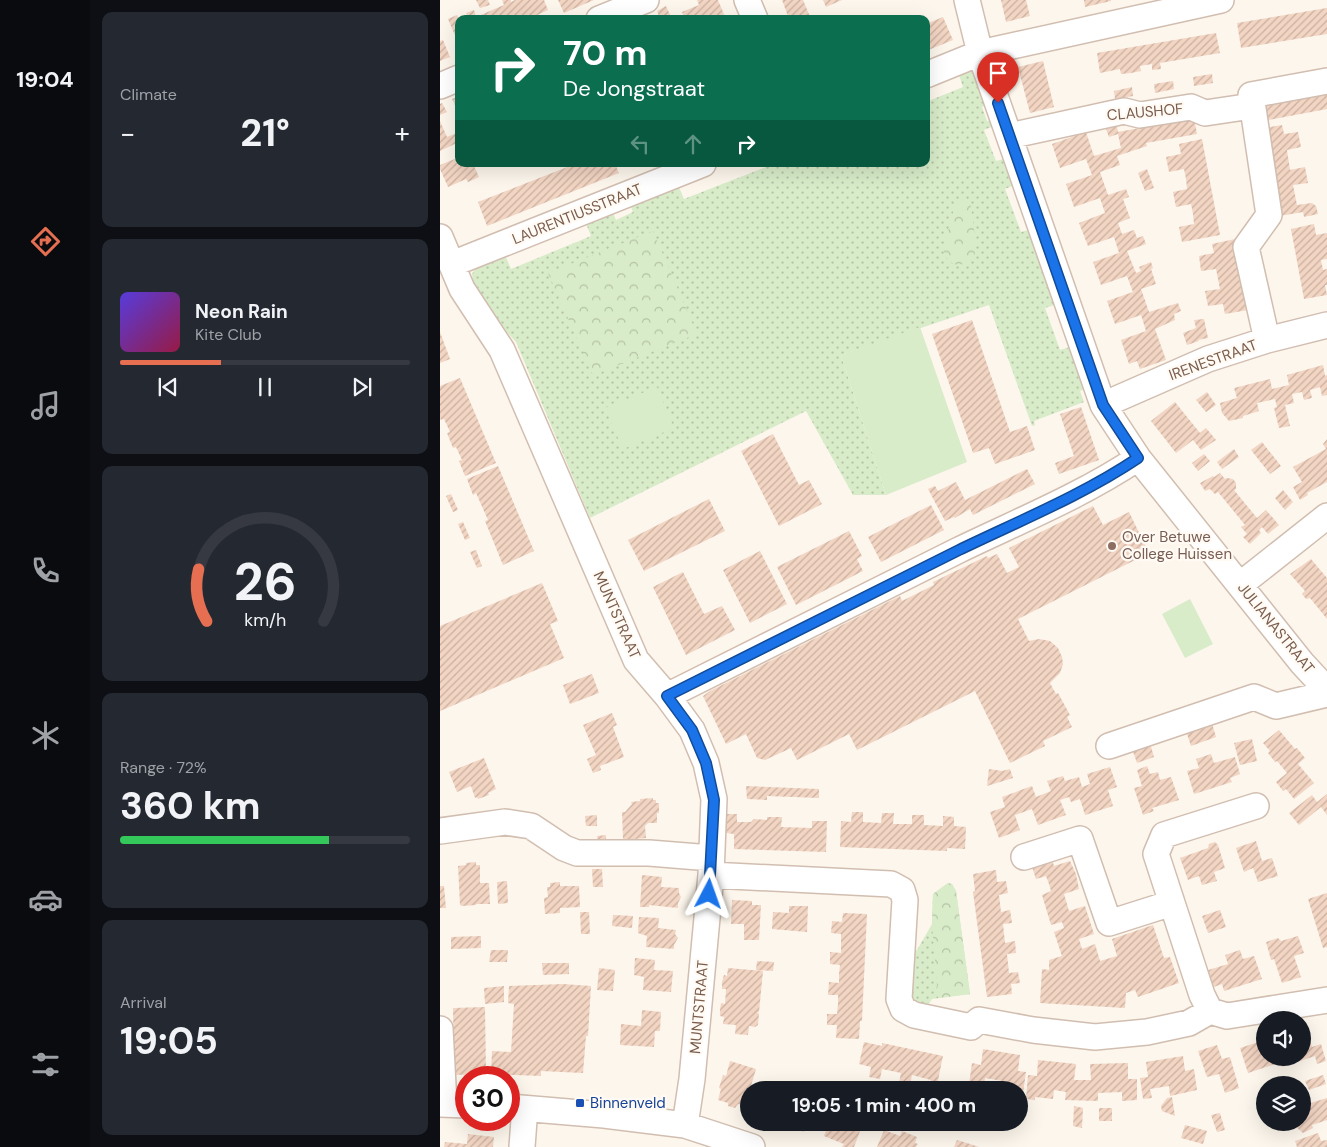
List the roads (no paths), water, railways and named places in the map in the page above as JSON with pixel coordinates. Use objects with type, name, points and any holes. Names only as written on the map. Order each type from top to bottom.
[{"type":"street","points":[[609,15],[646,0]]},
{"type":"street","points":[[747,0],[753,15]]},
{"type":"street","name":"JULIANASTRAAT","points":[[968,0],[980,53],[1103,405],[1138,458],[1327,692],[1276,706],[1254,697],[1109,746]]},
{"type":"street","points":[[930,73],[980,53],[1221,0]]},
{"type":"street","points":[[440,86],[455,80]]},
{"type":"street","name":"CLAUSHOF","points":[[1009,136],[1124,111],[1140,115],[1191,107],[1205,113],[1327,81]]},
{"type":"street","points":[[1251,100],[1270,215],[1246,247],[1267,340]]},
{"type":"street","name":"LAURENTIUSSTRAAT","points":[[449,272],[696,167]]},
{"type":"street","name":"MUNTSTRAAT","points":[[440,237],[449,272],[502,350],[636,660],[667,696],[692,730],[706,763],[714,800],[711,866],[692,1078],[685,1125]]},
{"type":"street","name":"IRENESTRAAT","points":[[1103,405],[1208,359],[1267,340],[1327,326]]},
{"type":"street","points":[[667,696],[959,550],[1061,502],[1138,458]]},
{"type":"street","points":[[1241,584],[1327,516]]},
{"type":"street","points":[[1210,1011],[1202,995],[1156,854],[1164,835],[1256,806]]},
{"type":"street","points":[[440,831],[505,822],[531,826],[564,848],[576,853],[649,853],[711,866],[892,884],[902,890],[905,900],[899,999],[903,1008],[914,1014],[971,1027],[979,1020],[1033,1030],[1095,1037],[1155,1030],[1188,1023],[1210,1011],[1227,1016],[1327,1001]]},
{"type":"street","points":[[1024,857],[1080,838],[1109,923],[1172,903]]},
{"type":"street","points":[[440,1029],[450,1104]]},
{"type":"street","points":[[520,1108],[604,1114],[685,1125],[752,1147]]},
{"type":"street","points":[[520,1115],[524,1120],[522,1147]]},
{"type":"place","name":"Over Betuwe College Huissen","points":[[1112,546]]},
{"type":"place","name":"Binnenveld","points":[[580,1103]]}]
